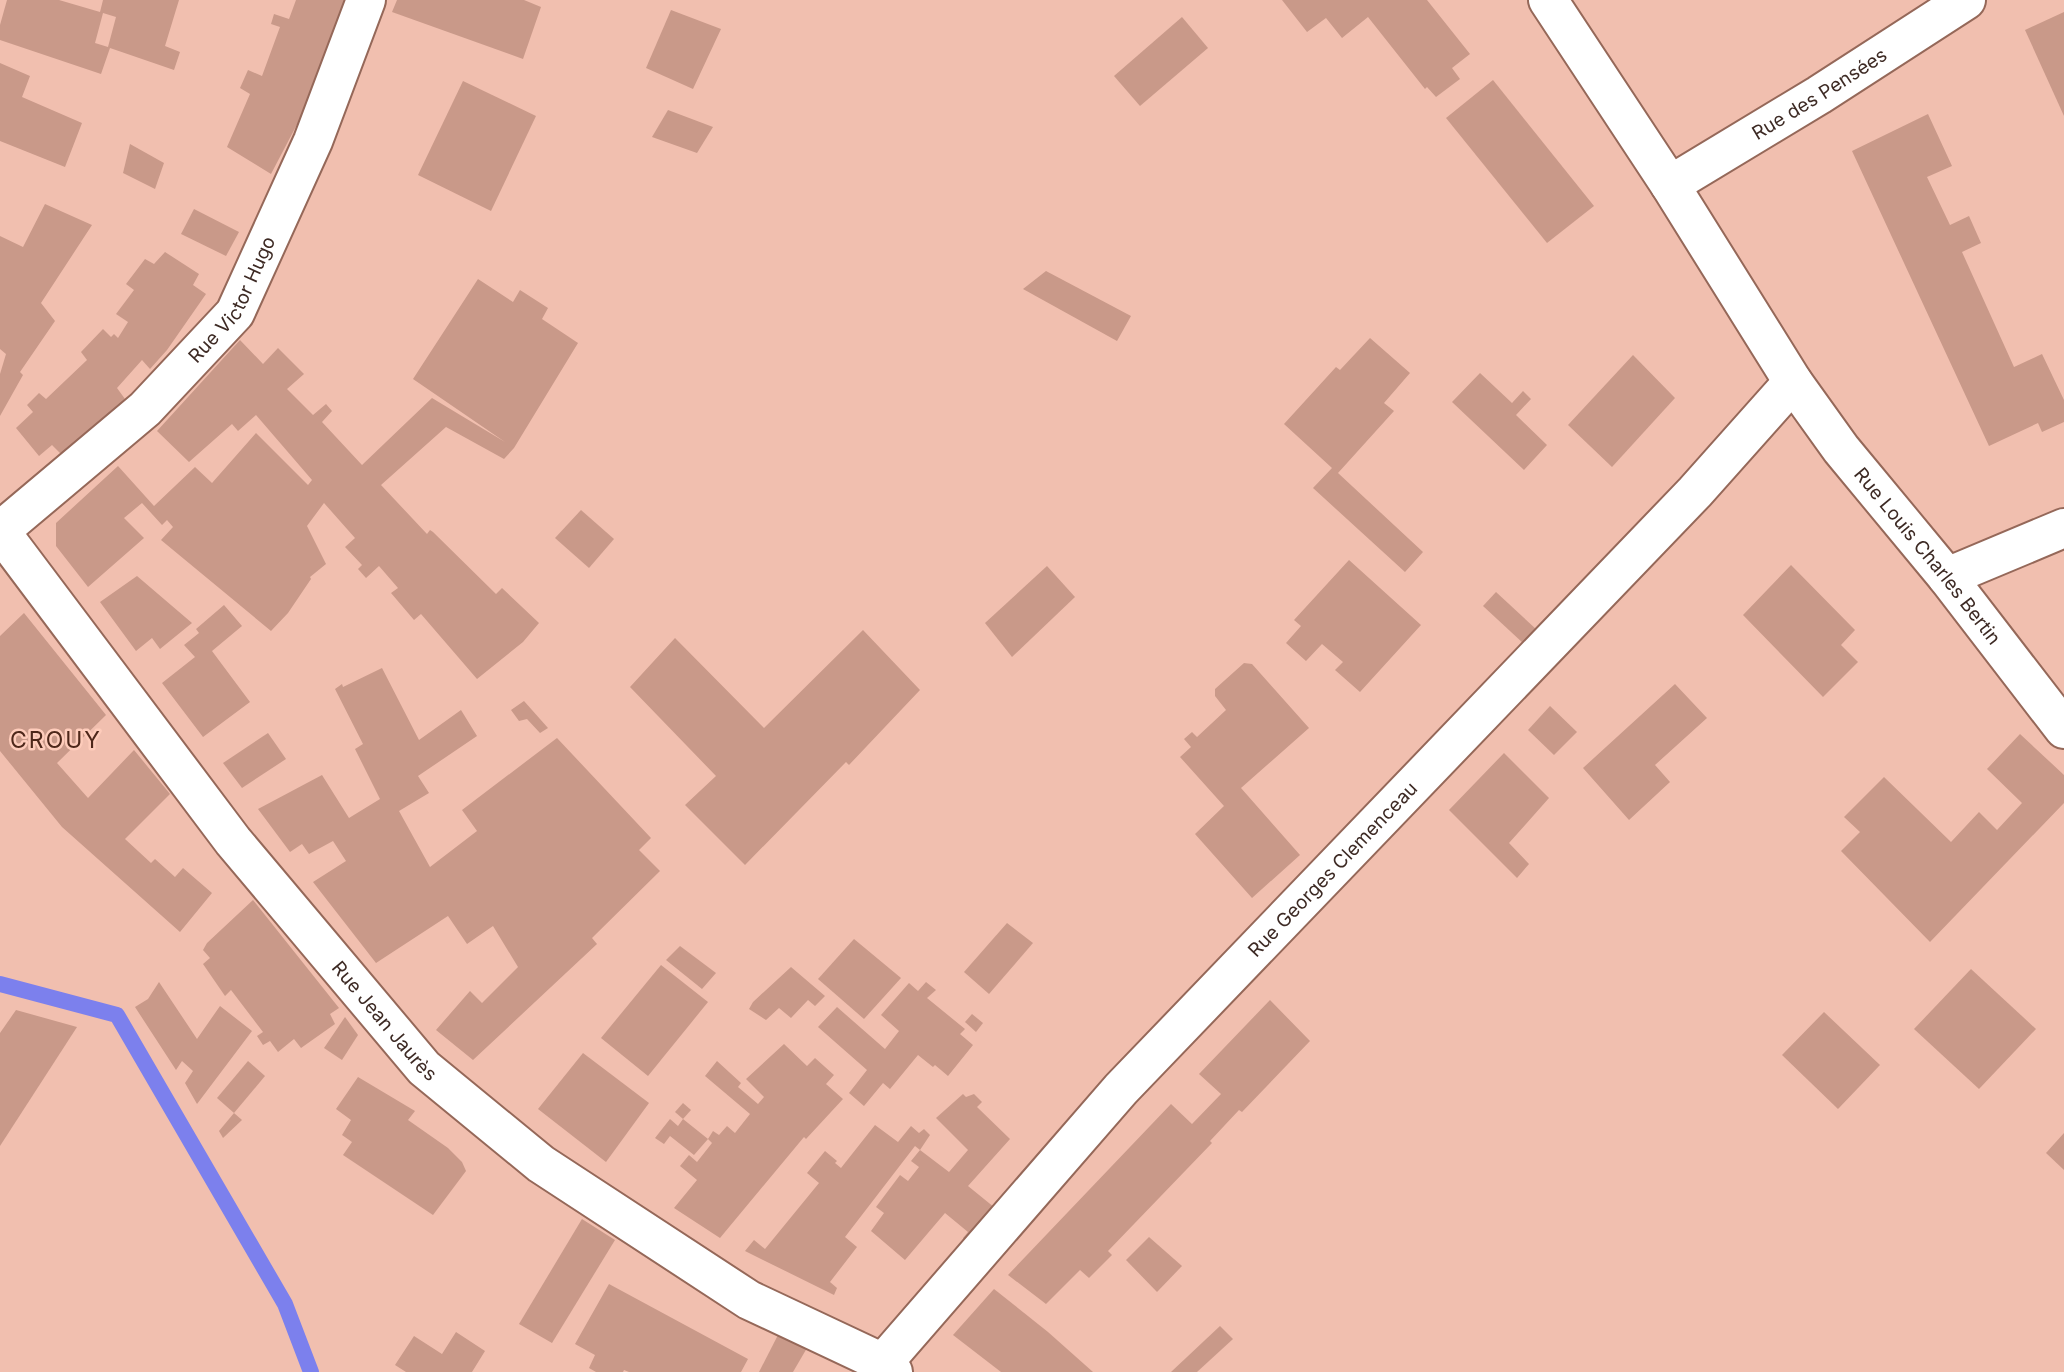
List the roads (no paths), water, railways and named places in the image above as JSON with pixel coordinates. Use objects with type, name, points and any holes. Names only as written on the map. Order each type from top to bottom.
[{"type":"street","name":"Rue Victor Hugo","points":[[0,531],[145,409],[235,313],[313,141],[366,0]]},
{"type":"street","name":"Rue Louis Charles Bertin","points":[[1548,0],[1670,185],[1793,382],[1841,449],[1947,577],[2064,729]]},
{"type":"street","name":"Rue des Pensées","points":[[1670,185],[1818,95],[1966,0]]},
{"type":"street","name":"Rue Georges Clemenceau","points":[[888,1368],[1121,1089],[1695,492],[1793,382]]},
{"type":"street","points":[[1947,577],[2064,528]]},
{"type":"street","name":"Rue Jean Jaurès","points":[[0,531],[233,841],[424,1068],[541,1164],[749,1300],[888,1368]]},
{"type":"waterway","points":[[0,984],[117,1015],[285,1304],[311,1372]]},
{"type":"district","name":"CROUY","points":[[56,740]]}]
